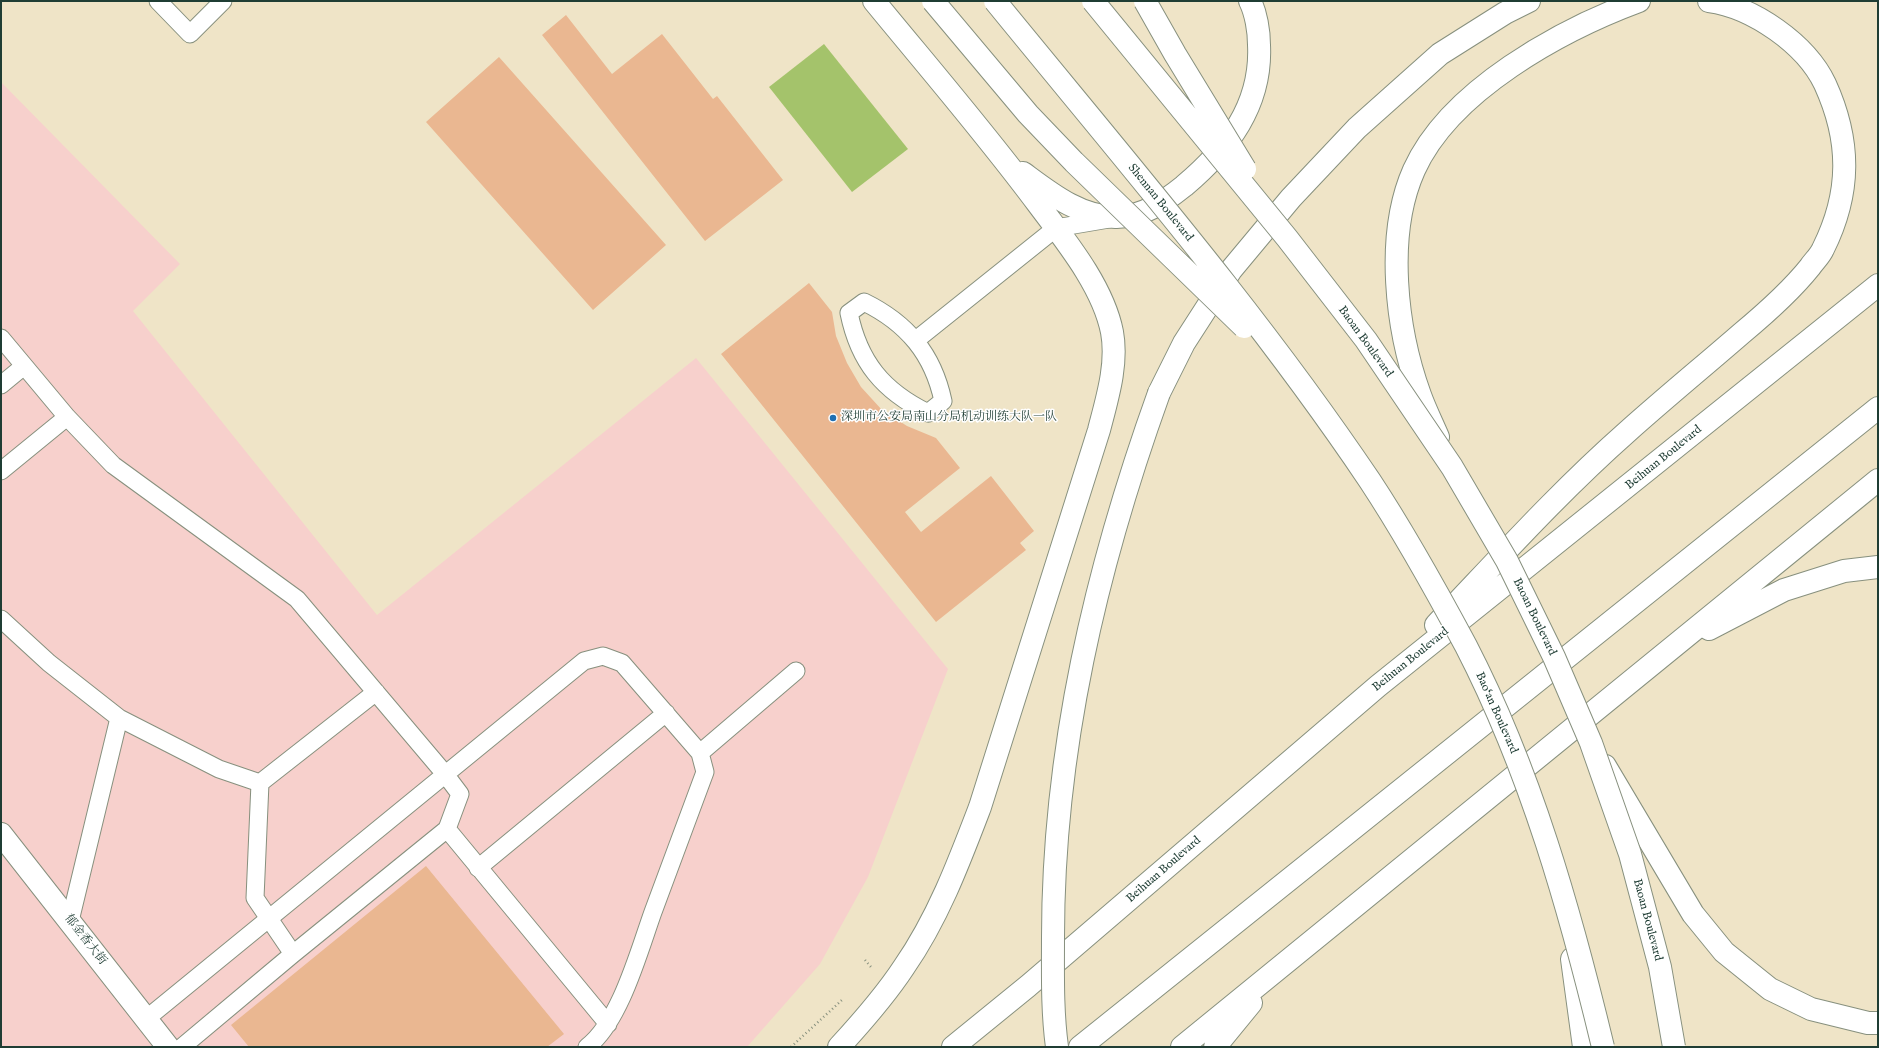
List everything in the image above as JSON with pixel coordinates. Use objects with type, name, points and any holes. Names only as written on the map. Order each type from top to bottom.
[{"type":"main road","points":[[838,1047],[871,1012],[905,966],[932,920],[958,866],[980,807],[1099,430],[1108,395],[1113,361],[1112,332],[1103,304],[1089,276],[1056,228],[1005,161],[874,1]]},
{"type":"main road","points":[[933,1],[1028,114],[1074,162],[1246,330],[1320,409]]},
{"type":"main road","name":"Shennan Boulevard","points":[[995,1],[1191,241],[1320,409]]},
{"type":"main road","points":[[1093,1],[1287,238]]},
{"type":"main road","points":[[1145,1],[1175,54],[1287,238]]},
{"type":"main road","points":[[1005,161],[1060,200],[1080,210],[1100,216],[1117,217],[1138,214],[1172,195],[1215,156],[1236,129],[1255,91],[1260,64],[1259,35],[1250,1]]},
{"type":"main road","points":[[1057,1047],[1053,1022],[1053,902],[1060,794],[1075,694],[1091,616],[1119,511],[1159,394],[1184,343],[1231,270],[1291,198],[1357,128],[1440,54],[1505,12],[1529,1]]},
{"type":"main road","points":[[1452,467],[1420,395],[1405,344],[1398,292],[1398,238],[1403,201],[1415,169],[1434,136],[1459,108],[1490,82],[1571,30],[1606,13],[1640,1]]},
{"type":"main road","points":[[1378,686],[1567,487],[1630,429],[1767,312],[1797,283],[1822,252],[1837,217],[1845,180],[1844,143],[1835,105],[1819,71],[1793,42],[1761,19],[1720,2],[1709,1]]},
{"type":"main road","name":"Baoan Boulevard","points":[[1287,238],[1366,340],[1452,467],[1506,561],[1554,657],[1591,743],[1630,854],[1660,967],[1674,1047]]},
{"type":"main road","name":"Beihuan Boulevard","points":[[953,1047],[1028,986],[1378,686],[1878,285]]},
{"type":"main road","points":[[1080,1047],[1878,408]]},
{"type":"main road","name":"Bao‘an Boulevard","points":[[1320,409],[1371,483],[1416,554],[1467,649],[1511,745],[1554,862],[1589,988],[1603,1047]]},
{"type":"main road","points":[[1182,1047],[1878,480]]},
{"type":"main road","points":[[1666,652],[1784,590],[1844,571],[1878,567]]},
{"type":"main road","points":[[1591,743],[1693,914],[1724,952],[1770,989],[1811,1010],[1873,1023]]},
{"type":"main road","name":"郁金香大街","points":[[1,834],[168,1047]]},
{"type":"main road","points":[[1554,862],[1576,982],[1584,1047]]},
{"type":"main road","points":[[1215,1047],[1283,966]]},
{"type":"lane","points":[[158,1],[190,34],[223,1]]},
{"type":"lane","points":[[916,340],[1056,228],[1117,217]]},
{"type":"lane","points":[[864,302],[882,311],[900,324],[916,340],[939,380],[943,401],[928,413],[910,404],[890,390],[875,373],[862,354],[854,334],[849,313],[864,302]]},
{"type":"lane","points":[[1,338],[67,417],[113,465],[298,599],[445,774],[460,794],[447,829],[293,954],[182,1047]]},
{"type":"lane","points":[[1,385],[24,366]]},
{"type":"lane","points":[[1,471],[67,417]]},
{"type":"lane","points":[[1,619],[49,663],[119,718],[220,769],[260,783]]},
{"type":"lane","points":[[146,1019],[584,661],[603,656],[622,663],[666,713],[700,752],[705,772],[626,985],[608,1024],[594,1042],[587,1047]]},
{"type":"lane","points":[[700,752],[796,672]]},
{"type":"lane","points":[[293,954],[255,898],[260,783],[376,692]]},
{"type":"lane","points":[[478,868],[666,713]]},
{"type":"lane","points":[[70,921],[119,718]]},
{"type":"lane","points":[[447,829],[608,1024]]},
{"type":"path","points":[[791,1047],[847,996]]},
{"type":"shaded area","points":[[1,82],[180,264],[133,311],[377,615],[696,358],[948,669],[868,877],[820,964],[747,1047],[1,1047]]},
{"type":"green space","points":[[824,44],[908,149],[852,192],[769,87]]},
{"type":"building","points":[[566,15],[612,74],[662,34],[713,99],[717,96],[783,180],[705,241],[542,35]]},
{"type":"building","points":[[499,57],[666,245],[593,310],[426,122]]},
{"type":"building","name":"深圳市公安局南山分局机动训练大队一队","points":[[809,283],[832,312],[836,336],[847,363],[861,387],[882,410],[907,426],[936,438],[960,468],[905,512],[921,532],[991,476],[1034,531],[1020,543],[1026,550],[936,622],[721,354]]},
{"type":"building","points":[[426,866],[564,1034],[547,1047],[249,1047],[231,1025]]},
{"type":"place","name":"深圳市公安局南山分局机动训练大队一队","points":[[833,418]]}]
